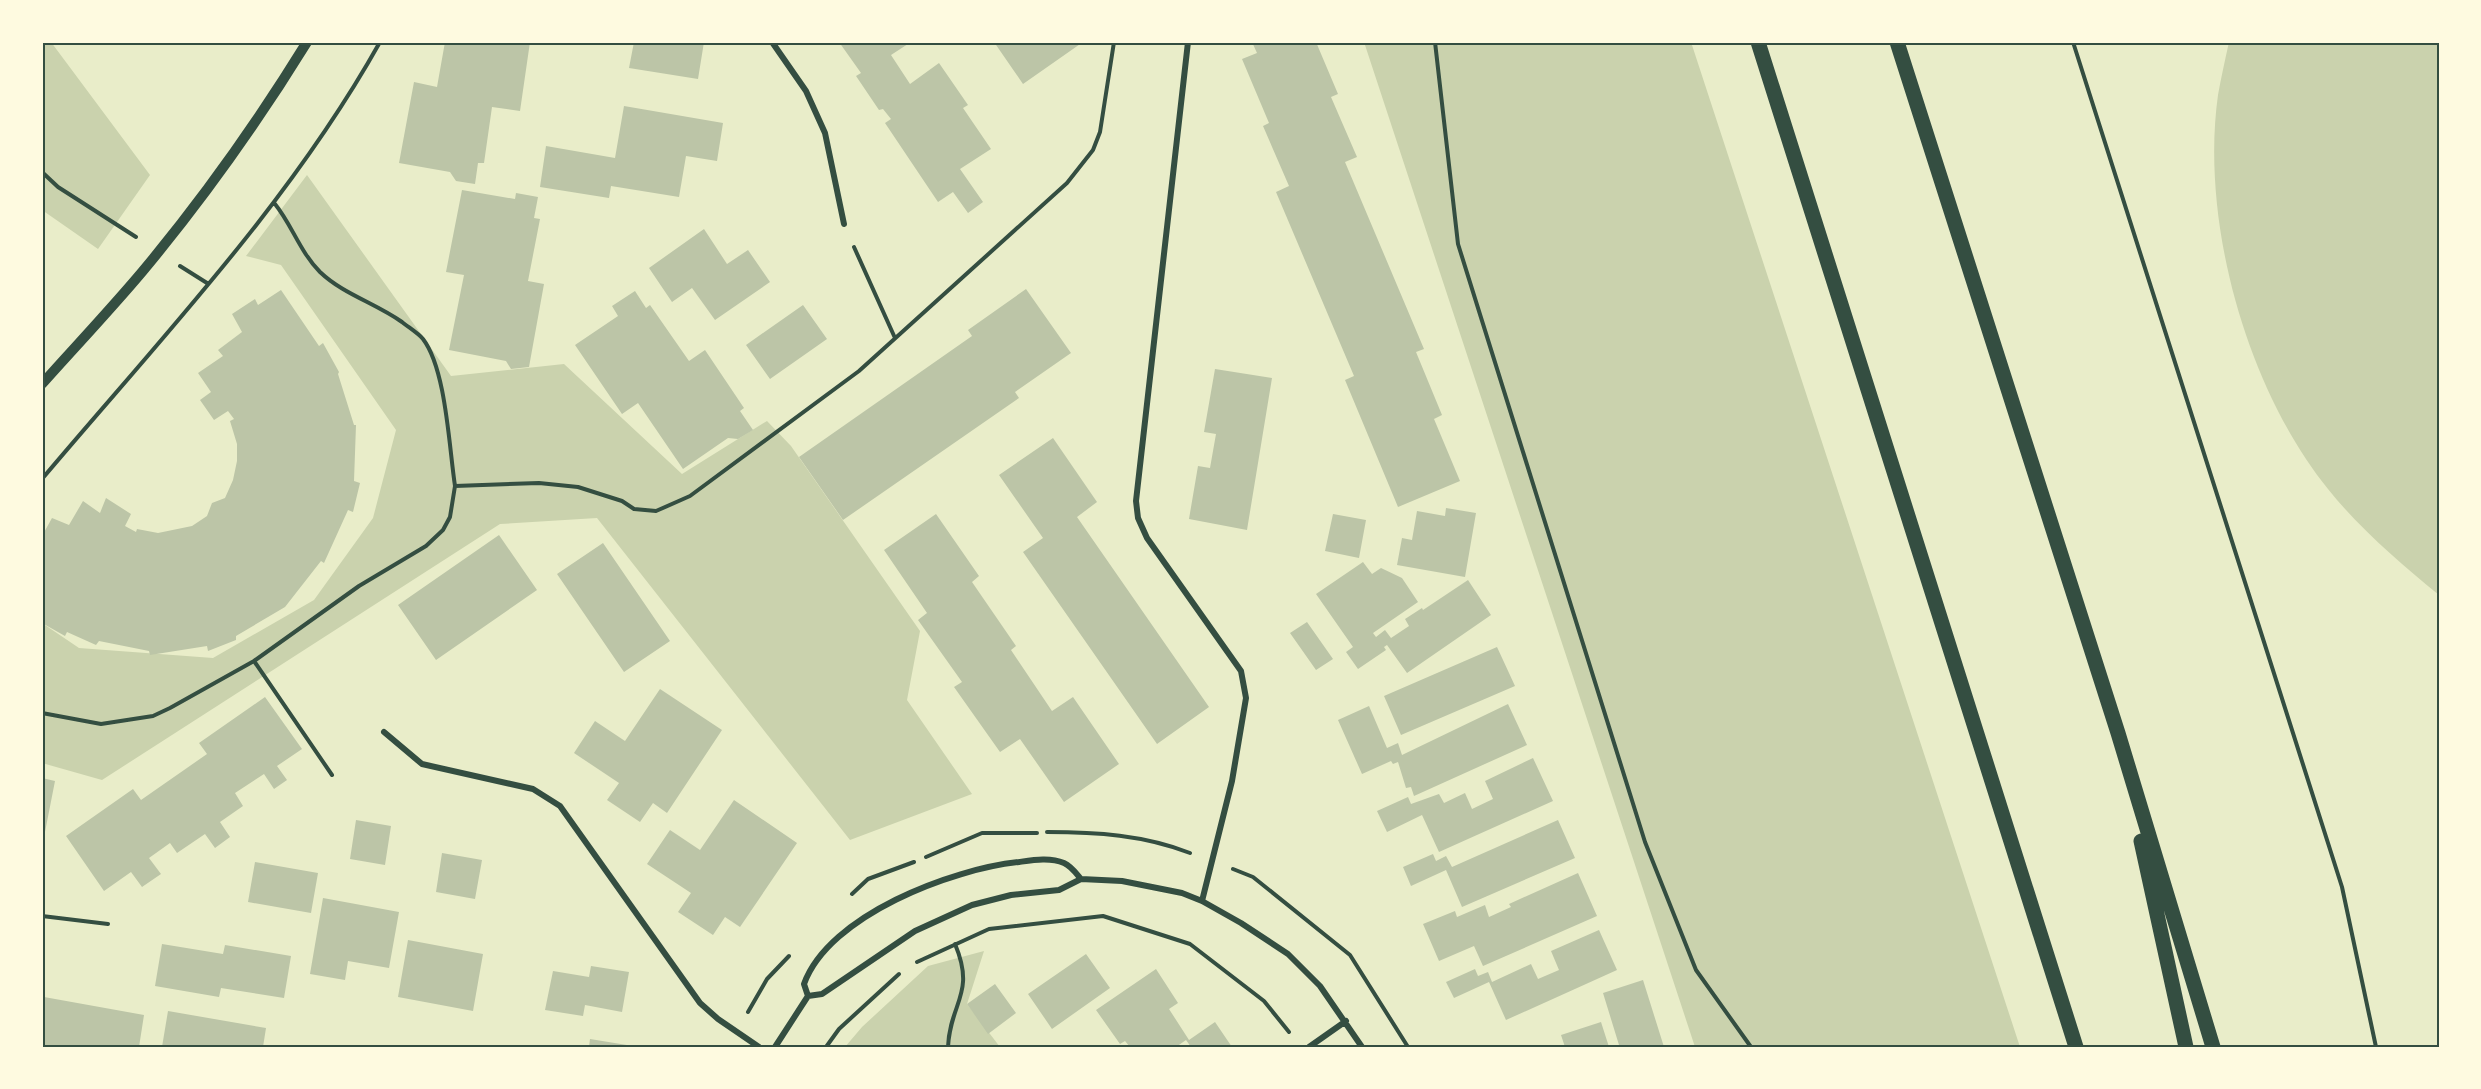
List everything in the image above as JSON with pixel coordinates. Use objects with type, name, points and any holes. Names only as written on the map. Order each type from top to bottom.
[{"type":"main road","points":[[1758,42],[2076,1047]]},
{"type":"main road","points":[[1897,42],[2118,732],[2213,1047]]},
{"type":"main road","points":[[2118,732],[2186,1047]]},
{"type":"street","points":[[42,384],[158,251],[256,123],[307,42]]},
{"type":"street","points":[[772,42],[806,91],[820,119],[832,155],[844,224]]},
{"type":"street","points":[[1188,42],[1136,501],[1138,518],[1147,538],[1241,671],[1246,691],[1232,781],[1202,901]]},
{"type":"street","points":[[384,732],[422,764],[533,789],[560,806],[700,1003],[727,1026],[759,1047]]},
{"type":"street","points":[[808,996],[804,984],[820,954],[867,917],[912,892],[977,869],[1031,861],[1048,860],[1064,863],[1081,879]]},
{"type":"street","points":[[775,1047],[808,996],[822,994],[908,936],[944,917],[991,900],[1059,890],[1081,879],[1122,881],[1182,893],[1241,922],[1301,965],[1346,1021],[1362,1047]]},
{"type":"street","points":[[1309,1047],[1346,1021]]},
{"type":"path","points":[[42,479],[275,204],[353,90],[380,42]]},
{"type":"path","points":[[455,486],[539,483],[578,487],[622,501],[634,509],[656,511],[690,496],[859,370],[1067,183],[1093,150],[1100,132],[1114,42]]},
{"type":"path","points":[[1435,42],[1458,244],[1645,842],[1696,970],[1747,1038],[1751,1047]]},
{"type":"path","points":[[2073,42],[2342,887],[2376,1047]]},
{"type":"path","points":[[42,172],[58,187],[207,284]]},
{"type":"path","points":[[42,713],[101,724],[153,716],[254,661],[359,586],[426,546],[443,530],[450,517],[455,486],[437,369],[422,338],[376,307],[337,286],[319,271],[275,204]]},
{"type":"path","points":[[844,224],[895,339]]},
{"type":"path","points":[[254,661],[332,775]]},
{"type":"path","points":[[42,916],[108,924]]},
{"type":"path","points":[[826,1047],[839,1029],[908,966],[989,929],[1103,916],[1190,944],[1264,1001],[1293,1038]]},
{"type":"path","points":[[944,917],[955,945],[964,983],[948,1033],[948,1047]]},
{"type":"path","points":[[1745,1047],[1747,1038]]},
{"type":"green space","points":[[42,42],[51,42],[150,175],[98,249],[42,210]]},
{"type":"green space","points":[[1364,42],[1691,42],[2020,1047],[1695,1047]]},
{"type":"green space","points":[[2229,42],[2439,42],[2439,595],[2395,558],[2340,504],[2328,489],[2299,449],[2274,403],[2253,354],[2236,302],[2224,249],[2216,196],[2214,144],[2218,95]]},
{"type":"green space","points":[[307,175],[451,376],[564,364],[682,474],[767,421],[791,446],[920,631],[907,700],[972,794],[850,840],[597,518],[500,524],[102,780],[42,763],[42,623],[79,648],[213,658],[314,600],[373,518],[396,430],[281,265],[246,256]]},
{"type":"green space","points":[[984,951],[967,1004],[1000,1047],[845,1047],[862,1027],[928,966]]},
{"type":"building","points":[[445,42],[530,42],[520,111],[492,107],[484,163],[478,163],[475,184],[456,181],[450,172],[399,163],[414,82],[437,87]]},
{"type":"building","points":[[634,42],[704,42],[698,79],[629,68]]},
{"type":"building","points":[[839,42],[911,42],[891,55],[910,84],[939,63],[968,105],[963,108],[991,149],[960,169],[983,202],[968,213],[953,192],[938,202],[885,123],[891,119],[883,109],[879,110],[856,76],[861,73]]},
{"type":"building","points":[[994,42],[1083,42],[1023,84]]},
{"type":"building","points":[[1252,42],[1316,42],[1338,94],[1331,97],[1357,157],[1345,162],[1424,349],[1416,352],[1442,415],[1434,419],[1460,481],[1398,507],[1345,380],[1354,376],[1276,192],[1289,186],[1263,126],[1269,123],[1242,59],[1257,53]]},
{"type":"building","points":[[624,106],[723,123],[717,161],[686,156],[679,197],[611,186],[609,198],[540,187],[546,146],[615,158]]},
{"type":"building","points":[[462,190],[515,199],[516,193],[538,197],[534,218],[540,219],[528,281],[544,284],[529,367],[511,369],[506,361],[449,350],[464,275],[446,272]]},
{"type":"building","points":[[704,229],[727,264],[748,250],[770,282],[715,320],[692,288],[672,302],[649,268]]},
{"type":"building","points":[[1026,289],[1071,353],[1015,392],[1019,398],[843,520],[799,457],[972,336],[968,330]]},
{"type":"building","points":[[281,290],[319,346],[323,343],[339,372],[354,425],[356,425],[354,481],[360,483],[353,512],[348,510],[324,563],[321,561],[285,607],[236,636],[236,640],[208,651],[207,646],[150,655],[149,651],[99,641],[96,645],[67,632],[65,636],[42,623],[42,536],[52,518],[69,525],[83,501],[100,513],[106,498],[131,514],[125,526],[136,532],[137,529],[158,533],[192,526],[207,516],[212,503],[225,498],[233,480],[237,461],[237,444],[230,421],[234,419],[228,411],[214,420],[200,400],[211,392],[198,373],[223,356],[218,350],[242,332],[232,314],[255,299],[258,305]]},
{"type":"building","points":[[635,291],[646,308],[650,305],[689,361],[705,350],[744,408],[740,411],[753,430],[738,439],[728,438],[683,469],[638,403],[622,414],[575,345],[618,316],[612,306]]},
{"type":"building","points":[[803,305],[827,339],[770,379],[746,345]]},
{"type":"building","points":[[1215,369],[1272,378],[1247,530],[1189,519],[1198,466],[1210,468],[1216,434],[1204,432]]},
{"type":"building","points":[[1053,438],[1097,502],[1077,517],[1209,707],[1157,744],[1023,552],[1043,538],[999,475]]},
{"type":"building","points":[[1446,508],[1476,513],[1465,577],[1397,565],[1402,538],[1412,540],[1417,511],[1445,516]]},
{"type":"building","points":[[936,514],[979,576],[972,582],[1016,646],[1011,650],[1052,711],[1073,697],[1119,764],[1064,802],[1020,739],[1000,752],[954,687],[962,682],[918,620],[927,613],[884,550]]},
{"type":"building","points":[[1333,514],[1366,520],[1359,558],[1325,551]]},
{"type":"building","points":[[499,535],[537,590],[436,660],[398,605]]},
{"type":"building","points":[[603,543],[670,641],[624,672],[557,574]]},
{"type":"building","points":[[1363,562],[1372,574],[1381,568],[1402,578],[1418,602],[1373,633],[1376,637],[1385,630],[1391,638],[1409,626],[1405,619],[1422,608],[1423,610],[1468,580],[1491,615],[1407,673],[1387,645],[1384,647],[1386,650],[1358,669],[1346,652],[1353,647],[1316,594]]},
{"type":"building","points":[[1307,622],[1333,659],[1316,670],[1290,633]]},
{"type":"building","points":[[1497,647],[1515,686],[1401,735],[1384,696]]},
{"type":"building","points":[[660,689],[722,730],[667,813],[653,803],[640,822],[607,800],[619,783],[574,753],[595,721],[625,741]]},
{"type":"building","points":[[265,697],[302,749],[277,766],[287,780],[274,789],[264,774],[235,793],[243,806],[220,822],[230,837],[215,848],[205,834],[177,853],[170,843],[149,858],[161,874],[142,887],[131,872],[104,891],[66,836],[133,789],[141,800],[207,754],[199,743]]},
{"type":"building","points":[[1508,704],[1527,745],[1414,796],[1411,787],[1406,788],[1398,762],[1393,764],[1391,761],[1362,774],[1338,720],[1369,706],[1387,748],[1398,743],[1402,755]]},
{"type":"building","points":[[1533,758],[1553,801],[1439,852],[1422,815],[1387,832],[1377,811],[1408,797],[1411,804],[1439,794],[1444,803],[1465,793],[1472,809],[1493,799],[1485,781]]},
{"type":"building","points":[[42,778],[55,781],[44,837],[42,837]]},
{"type":"building","points":[[734,800],[797,843],[740,927],[725,917],[713,935],[678,912],[691,893],[647,864],[670,830],[700,850]]},
{"type":"building","points":[[356,820],[391,826],[385,865],[350,859]]},
{"type":"building","points":[[1558,820],[1575,858],[1462,907],[1446,870],[1411,886],[1403,867],[1433,854],[1436,861],[1446,856],[1452,867]]},
{"type":"building","points":[[442,853],[482,860],[475,899],[436,892]]},
{"type":"building","points":[[255,862],[318,873],[311,913],[248,902]]},
{"type":"building","points":[[1578,873],[1597,916],[1483,966],[1474,946],[1439,961],[1423,924],[1455,911],[1457,917],[1485,905],[1489,917],[1511,907],[1509,904]]},
{"type":"building","points":[[323,898],[399,912],[389,968],[348,961],[345,980],[310,974]]},
{"type":"building","points":[[1599,930],[1617,970],[1506,1020],[1489,982],[1454,998],[1446,982],[1475,969],[1478,976],[1488,972],[1492,982],[1531,964],[1538,979],[1559,970],[1551,951]]},
{"type":"building","points":[[408,940],[483,954],[473,1011],[398,997]]},
{"type":"building","points":[[162,944],[223,954],[225,945],[291,956],[284,998],[221,988],[219,997],[155,986]]},
{"type":"building","points":[[1086,954],[1110,988],[1052,1029],[1028,994]]},
{"type":"building","points":[[591,966],[629,972],[622,1012],[585,1005],[583,1016],[545,1010],[553,971],[589,977]]},
{"type":"building","points":[[1156,969],[1178,1003],[1169,1009],[1189,1040],[1215,1022],[1232,1047],[1191,1047],[1186,1040],[1176,1047],[1130,1047],[1125,1041],[1120,1044],[1096,1010]]},
{"type":"building","points":[[1643,980],[1664,1047],[1614,1047],[1619,1045],[1603,993]]},
{"type":"building","points":[[995,984],[1016,1013],[988,1034],[967,1004]]},
{"type":"building","points":[[44,997],[144,1015],[139,1047],[42,1047]]},
{"type":"building","points":[[168,1011],[266,1028],[263,1047],[162,1047]]},
{"type":"building","points":[[1601,1022],[1609,1047],[1565,1047],[1561,1035]]},
{"type":"building","points":[[590,1039],[633,1046],[633,1047],[589,1047]]}]
